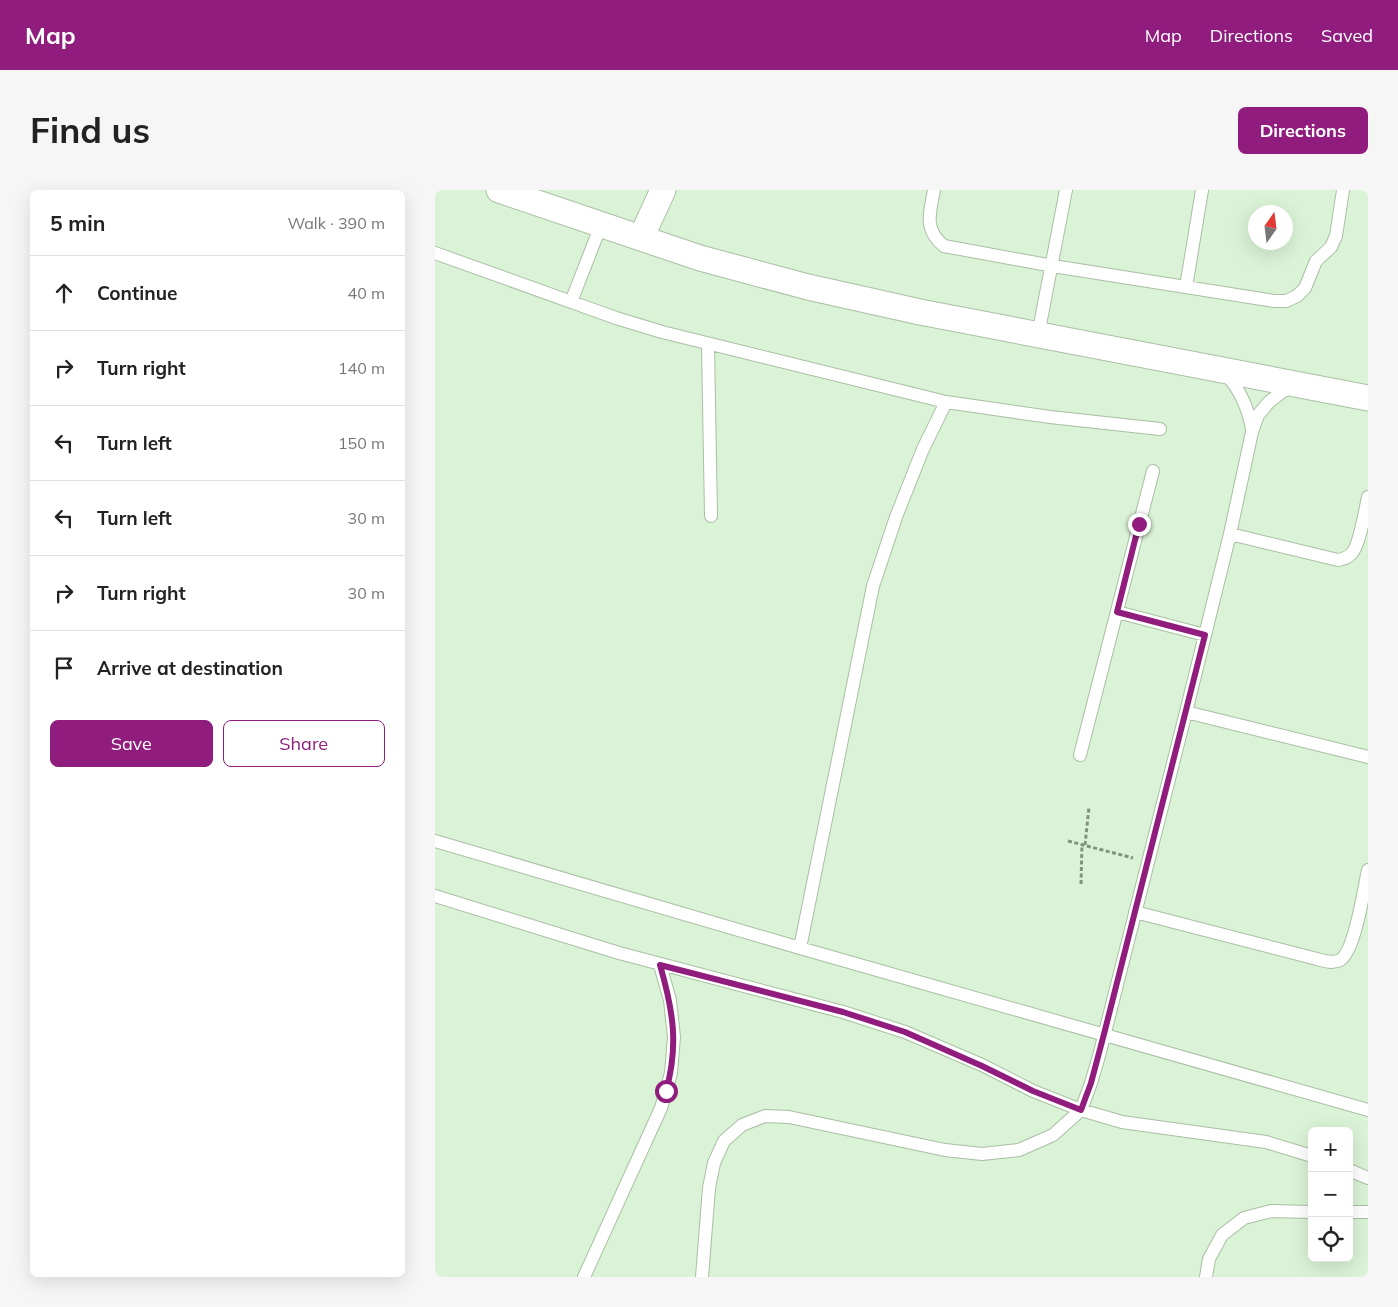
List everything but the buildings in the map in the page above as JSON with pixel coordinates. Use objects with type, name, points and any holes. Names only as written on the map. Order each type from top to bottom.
[{"type":"street","points":[[499,190],[700,258],[808,287],[920,312],[1220,368],[1368,398]]},
{"type":"street","points":[[641,238],[663,190]]},
{"type":"lane","points":[[934,190],[929,218],[930,229],[935,239],[943,246],[1053,266],[1274,301],[1286,300],[1297,296],[1305,288],[1316,261],[1331,247],[1336,236],[1343,190]]},
{"type":"lane","points":[[1038,335],[1053,266],[1066,190]]},
{"type":"lane","points":[[1186,287],[1202,190]]},
{"type":"lane","points":[[571,302],[601,225]]},
{"type":"lane","points":[[435,252],[625,321],[709,344],[946,402],[1160,430]]},
{"type":"lane","points":[[709,344],[711,516]]},
{"type":"lane","points":[[1220,368],[1233,381],[1243,397],[1249,414],[1252,432]]},
{"type":"lane","points":[[702,1277],[709,1188],[714,1162],[724,1141],[742,1124],[765,1116],[789,1117],[945,1150],[982,1154],[1019,1150],[1053,1135],[1081,1110],[1091,1083],[1104,1034],[1186,712],[1230,534],[1252,432],[1258,416],[1269,402],[1283,391],[1299,385]]},
{"type":"lane","points":[[800,948],[873,586],[896,517],[923,449],[946,402]]},
{"type":"lane","points":[[1080,755],[1153,471]]},
{"type":"lane","points":[[1230,534],[1338,560],[1346,558],[1353,553],[1357,545],[1368,497]]},
{"type":"lane","points":[[1117,612],[1205,635]]},
{"type":"lane","points":[[1186,712],[1368,757]]},
{"type":"lane","points":[[435,841],[800,948],[1368,1110]]},
{"type":"lane","points":[[1135,912],[1328,962],[1340,960],[1349,952],[1353,940],[1368,870]]},
{"type":"lane","points":[[435,896],[523,925],[660,965],[843,1012],[905,1032],[1033,1091],[1081,1110],[1122,1122],[1265,1142],[1308,1155]]},
{"type":"lane","points":[[584,1277],[661,1108],[671,1073],[674,1037],[670,1000],[660,965]]},
{"type":"lane","points":[[1353,1172],[1368,1178]]},
{"type":"lane","points":[[1206,1277],[1209,1259],[1222,1235],[1244,1218],[1271,1211],[1308,1212]]},
{"type":"lane","points":[[1353,1212],[1368,1212]]},
{"type":"path","points":[[1081,884],[1089,807]]},
{"type":"path","points":[[1068,841],[1148,862]]},
{"type":"route","points":[[666,1091],[671,1073],[674,1037],[670,1000],[660,965],[843,1012],[905,1032],[1033,1091],[1081,1110],[1091,1083],[1104,1034],[1205,635],[1117,612],[1139,524]]}]
